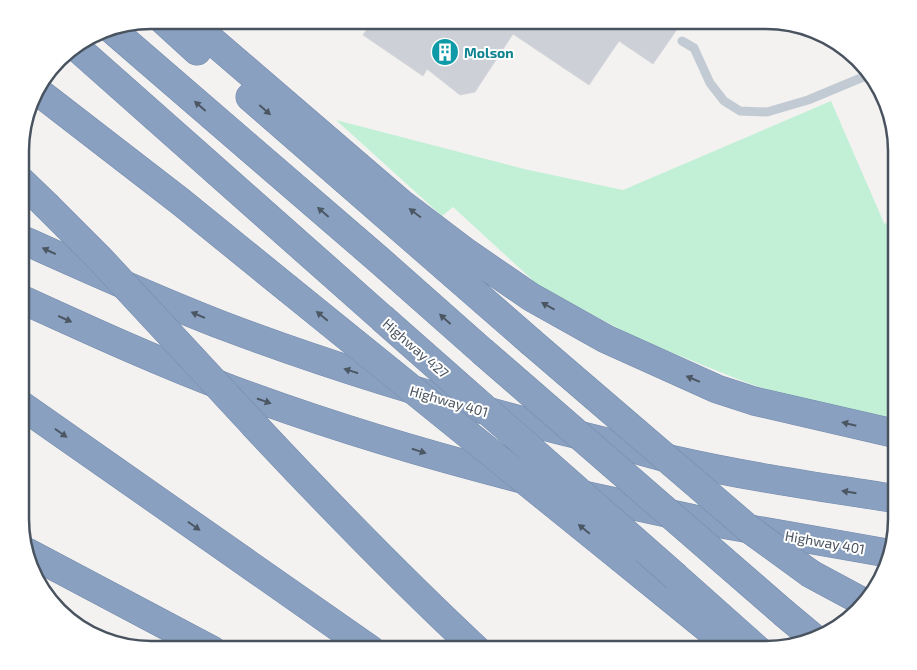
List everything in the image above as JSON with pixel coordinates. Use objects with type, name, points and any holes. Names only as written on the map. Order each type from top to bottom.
[{"type":"highway","points":[[173,29],[748,530],[811,574],[858,599]]},
{"type":"highway","points":[[198,29],[401,203],[467,253],[531,297],[606,339],[717,389],[764,404],[888,432]]},
{"type":"highway","points":[[117,34],[809,634]]},
{"type":"highway","name":"Highway 427","points":[[81,50],[748,641]]},
{"type":"highway","points":[[42,95],[288,288],[723,641]]},
{"type":"highway","points":[[29,189],[100,260],[355,532],[467,641]]},
{"type":"highway","name":"Highway 401","points":[[29,243],[224,326],[339,367],[427,395],[673,460],[736,473],[888,498]]},
{"type":"highway","name":"Highway 401","points":[[29,303],[233,390],[487,471],[600,499],[699,520],[883,552]]},
{"type":"highway","points":[[29,411],[358,641]]},
{"type":"highway","points":[[35,557],[195,641]]},
{"type":"lane","points":[[682,40],[694,48],[710,83],[724,101],[740,111],[767,112],[775,110],[808,100],[863,77]]},
{"type":"green space","points":[[831,101],[884,223],[888,224],[888,423],[834,412],[745,382],[638,339],[539,286],[453,207],[442,216],[336,120],[524,169],[623,190]]},
{"type":"building","name":"Molson","points":[[367,29],[677,29],[653,64],[619,41],[589,85],[513,34],[475,92],[460,95],[427,69],[423,76],[363,35]]},
{"type":"place","name":"Molson","points":[[445,52]]}]
